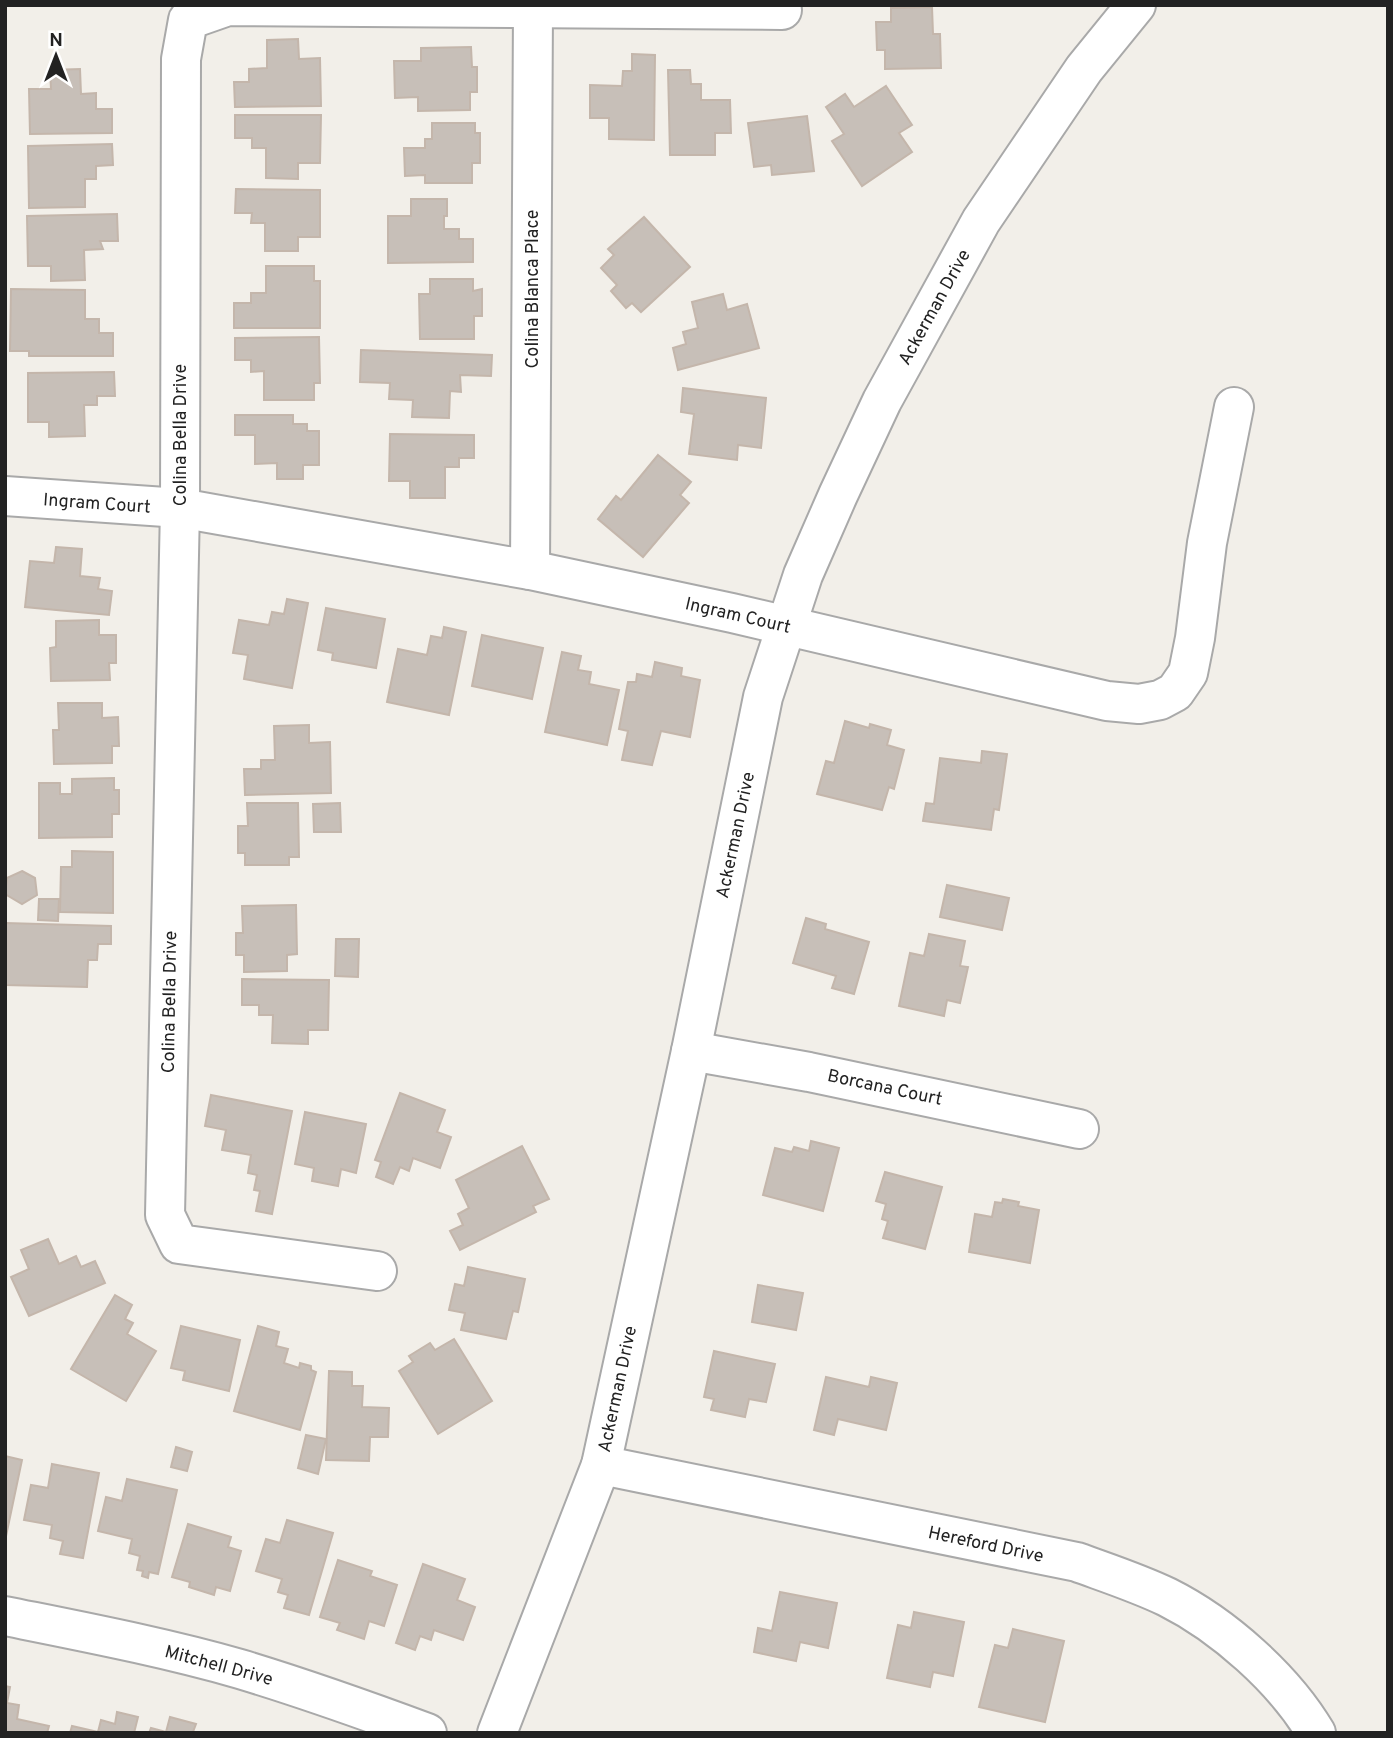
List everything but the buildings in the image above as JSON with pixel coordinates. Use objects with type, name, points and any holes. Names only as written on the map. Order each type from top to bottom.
[{"type":"street","name":"Ackerman Drive","points":[[497,1733],[601,1465],[691,1051],[763,696],[785,625],[838,495],[882,401],[981,222],[1084,69],[1136,5]]},
{"type":"street","name":"Colina Bella Drive","points":[[376,1271],[179,1244],[165,1215],[180,508],[181,59],[188,20],[228,6],[782,10]]},
{"type":"street","name":"Colina Blanca Place","points":[[530,570],[533,8]]},
{"type":"street","name":"Ingram Court","points":[[5,496],[180,508],[530,570],[785,625],[1107,701],[1139,704],[1160,700],[1175,692],[1188,673],[1207,543],[1234,407]]},
{"type":"street","name":"Borcana Court","points":[[691,1051],[809,1072],[1079,1129]]},
{"type":"street","name":"Hereford Drive","points":[[601,1465],[1077,1562],[1143,1586],[1203,1619],[1255,1659],[1283,1688],[1317,1733]]},
{"type":"street","name":"Mitchell Drive","points":[[5,1616],[144,1645],[237,1668],[317,1693],[427,1733]]}]
